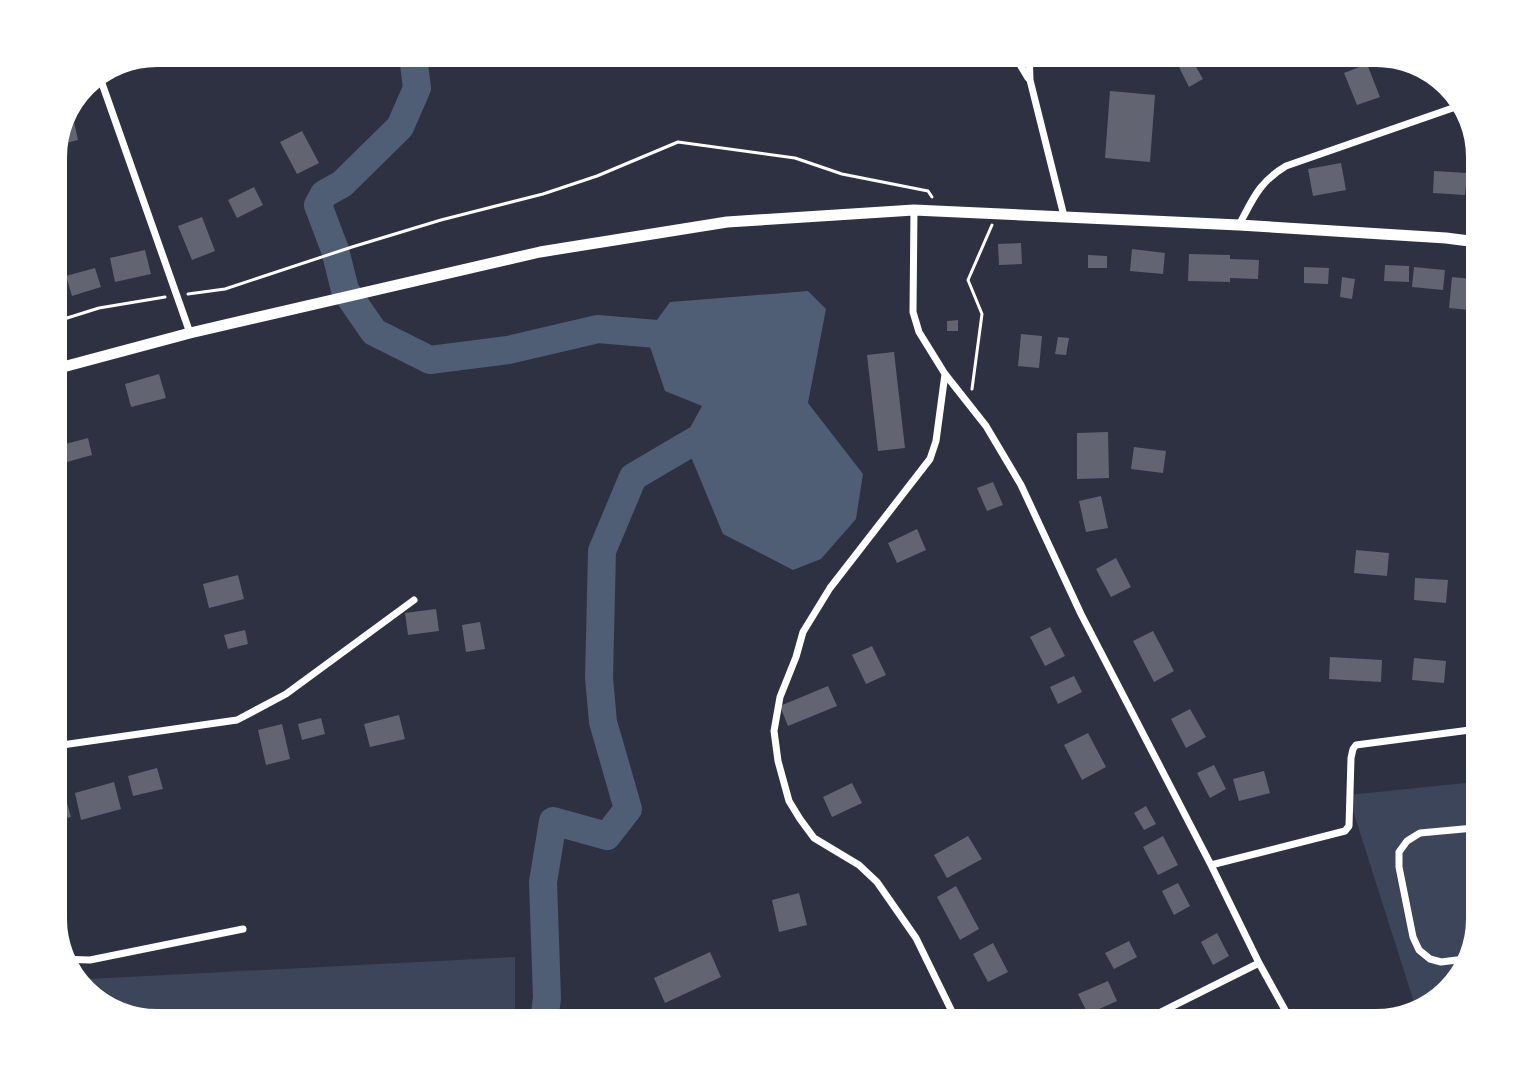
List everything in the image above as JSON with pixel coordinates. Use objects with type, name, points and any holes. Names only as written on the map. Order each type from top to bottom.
[{"type":"main road","points":[[62,367],[190,333],[540,252],[727,222],[914,210],[1239,225],[1471,241]]},
{"type":"street","points":[[1019,62],[1030,80]]},
{"type":"street","points":[[1029,62],[1030,80],[1064,216]]},
{"type":"street","points":[[101,81],[190,333]]},
{"type":"street","points":[[1239,225],[1258,189],[1272,174],[1286,166],[1456,107]]},
{"type":"street","points":[[914,210],[913,312],[919,332],[945,374],[986,426],[1021,485],[1081,614],[1287,1014]]},
{"type":"street","points":[[945,374],[936,441],[930,459],[816,609],[803,632],[780,697],[774,731],[789,801],[800,819],[814,838],[859,865],[877,882],[916,938],[953,1014]]},
{"type":"street","points":[[62,745],[237,720],[286,694],[414,600]]},
{"type":"street","points":[[1211,865],[1345,831],[1349,826],[1351,758],[1356,745],[1471,730]]},
{"type":"street","points":[[1462,959],[1441,962],[1430,959],[1419,950],[1413,937],[1399,867],[1399,852],[1407,841],[1420,833],[1471,828]]},
{"type":"street","points":[[71,959],[90,960],[243,929]]},
{"type":"street","points":[[1157,1014],[1259,963]]},
{"type":"path","points":[[62,320],[99,308],[225,289],[441,220],[543,194],[597,176],[678,142],[795,158],[842,174],[928,191],[936,201]]},
{"type":"path","points":[[970,405],[982,314],[968,280],[997,213]]},
{"type":"shaded area","points":[[808,291],[826,309],[808,403],[863,474],[856,519],[821,559],[793,570],[723,534],[684,440],[702,406],[665,391],[646,335],[670,302]]},
{"type":"shaded area","points":[[1471,782],[1471,919],[1466,949],[1447,982],[1429,998],[1415,1005],[1348,795]]},
{"type":"shaded area","points":[[515,957],[515,1014],[157,1014],[133,1011],[115,1004],[84,979]]},
{"type":"building","points":[[1193,62],[1203,79],[1189,87],[1179,67]]},
{"type":"building","points":[[1367,64],[1380,97],[1357,105],[1344,73]]},
{"type":"building","points":[[1110,91],[1155,95],[1150,162],[1105,158]]},
{"type":"building","points":[[71,118],[78,140],[63,144],[65,133]]},
{"type":"building","points":[[302,131],[319,163],[297,174],[280,142]]},
{"type":"building","points":[[1341,163],[1346,190],[1313,196],[1308,169]]},
{"type":"building","points":[[1434,171],[1467,173],[1465,195],[1433,193]]},
{"type":"building","points":[[254,187],[263,205],[237,218],[228,200]]},
{"type":"building","points":[[202,217],[215,251],[192,260],[178,226]]},
{"type":"building","points":[[1021,243],[1022,264],[999,265],[998,244]]},
{"type":"building","points":[[1132,249],[1165,253],[1163,274],[1130,271]]},
{"type":"building","points":[[145,250],[151,274],[115,282],[110,258]]},
{"type":"building","points":[[1189,254],[1230,255],[1230,259],[1259,260],[1258,279],[1188,281]]},
{"type":"building","points":[[1088,255],[1107,256],[1107,268],[1088,268]]},
{"type":"building","points":[[1385,265],[1409,266],[1409,282],[1384,281]]},
{"type":"building","points":[[1304,267],[1329,268],[1328,284],[1304,283]]},
{"type":"building","points":[[1414,267],[1445,270],[1443,290],[1412,287]]},
{"type":"building","points":[[95,268],[101,287],[72,296],[66,276]]},
{"type":"building","points":[[1342,277],[1355,279],[1352,299],[1340,297]]},
{"type":"building","points":[[1452,277],[1471,279],[1469,310],[1449,308]]},
{"type":"building","points":[[958,320],[958,331],[947,331],[947,321]]},
{"type":"building","points":[[1021,334],[1042,336],[1039,368],[1018,366]]},
{"type":"building","points":[[1058,337],[1069,338],[1066,355],[1055,354]]},
{"type":"building","points":[[894,352],[905,448],[878,451],[867,355]]},
{"type":"building","points":[[159,374],[166,398],[131,407],[125,384]]},
{"type":"building","points":[[1108,432],[1109,478],[1077,479],[1077,433]]},
{"type":"building","points":[[88,438],[92,455],[67,462],[62,445]]},
{"type":"building","points":[[1134,447],[1166,451],[1163,473],[1131,469]]},
{"type":"building","points":[[993,482],[1003,505],[987,511],[977,488]]},
{"type":"building","points":[[1101,496],[1108,528],[1086,532],[1079,501]]},
{"type":"building","points":[[917,529],[926,550],[897,563],[888,543]]},
{"type":"building","points":[[1356,550],[1389,553],[1387,576],[1354,573]]},
{"type":"building","points":[[1116,558],[1131,587],[1111,597],[1096,569]]},
{"type":"building","points":[[238,575],[244,599],[209,608],[203,584]]},
{"type":"building","points":[[1415,578],[1448,580],[1446,603],[1414,600]]},
{"type":"building","points":[[436,609],[439,631],[408,635],[405,613]]},
{"type":"building","points":[[480,622],[485,649],[466,652],[462,625]]},
{"type":"building","points":[[1050,627],[1065,656],[1045,666],[1030,637]]},
{"type":"building","points":[[245,630],[248,644],[228,649],[224,635]]},
{"type":"building","points":[[1153,631],[1174,671],[1154,682],[1133,641]]},
{"type":"building","points":[[872,646],[886,675],[866,684],[852,655]]},
{"type":"building","points":[[1330,657],[1382,660],[1381,682],[1329,679]]},
{"type":"building","points":[[1414,658],[1446,661],[1444,683],[1412,680]]},
{"type":"building","points":[[1074,676],[1082,692],[1058,704],[1050,687]]},
{"type":"building","points":[[828,686],[837,706],[788,726],[780,706]]},
{"type":"building","points":[[1190,709],[1206,737],[1186,748],[1171,719]]},
{"type":"building","points":[[399,715],[405,739],[370,747],[364,724]]},
{"type":"building","points":[[321,718],[325,734],[302,740],[298,724]]},
{"type":"building","points":[[282,724],[290,759],[266,765],[258,730]]},
{"type":"building","points":[[1088,733],[1106,767],[1082,780],[1064,745]]},
{"type":"building","points":[[1214,765],[1226,789],[1210,798],[1197,773]]},
{"type":"building","points":[[157,768],[163,789],[133,796],[128,776]]},
{"type":"building","points":[[1264,771],[1270,793],[1239,801],[1233,779]]},
{"type":"building","points":[[114,782],[121,809],[81,820],[75,793]]},
{"type":"building","points":[[852,783],[862,803],[832,817],[823,797]]},
{"type":"building","points":[[62,794],[71,817],[62,819]]},
{"type":"building","points":[[1146,806],[1156,824],[1144,830],[1134,813]]},
{"type":"building","points":[[968,836],[982,859],[947,878],[934,855]]},
{"type":"building","points":[[1163,836],[1178,865],[1158,875],[1143,847]]},
{"type":"building","points":[[1178,883],[1190,906],[1174,915],[1162,891]]},
{"type":"building","points":[[956,886],[979,929],[960,940],[937,897]]},
{"type":"building","points":[[799,893],[807,925],[779,932],[772,900]]},
{"type":"building","points":[[1217,933],[1229,956],[1213,965],[1201,942]]},
{"type":"building","points":[[1129,941],[1137,957],[1114,969],[1105,953]]},
{"type":"building","points":[[993,943],[1008,972],[988,982],[973,954]]},
{"type":"building","points":[[710,952],[721,977],[665,1003],[654,978]]},
{"type":"building","points":[[1108,981],[1117,1001],[1088,1014],[1078,994]]},
{"type":"waterway","points":[[414,62],[417,88],[400,127],[342,184],[324,194],[318,205],[335,250],[345,290],[374,332],[430,360],[508,350],[598,329],[657,334],[681,346]]},
{"type":"waterway","points":[[545,1014],[543,882],[553,821],[607,836],[628,809],[603,722],[599,678],[602,551],[633,477],[701,437],[711,419]]}]
